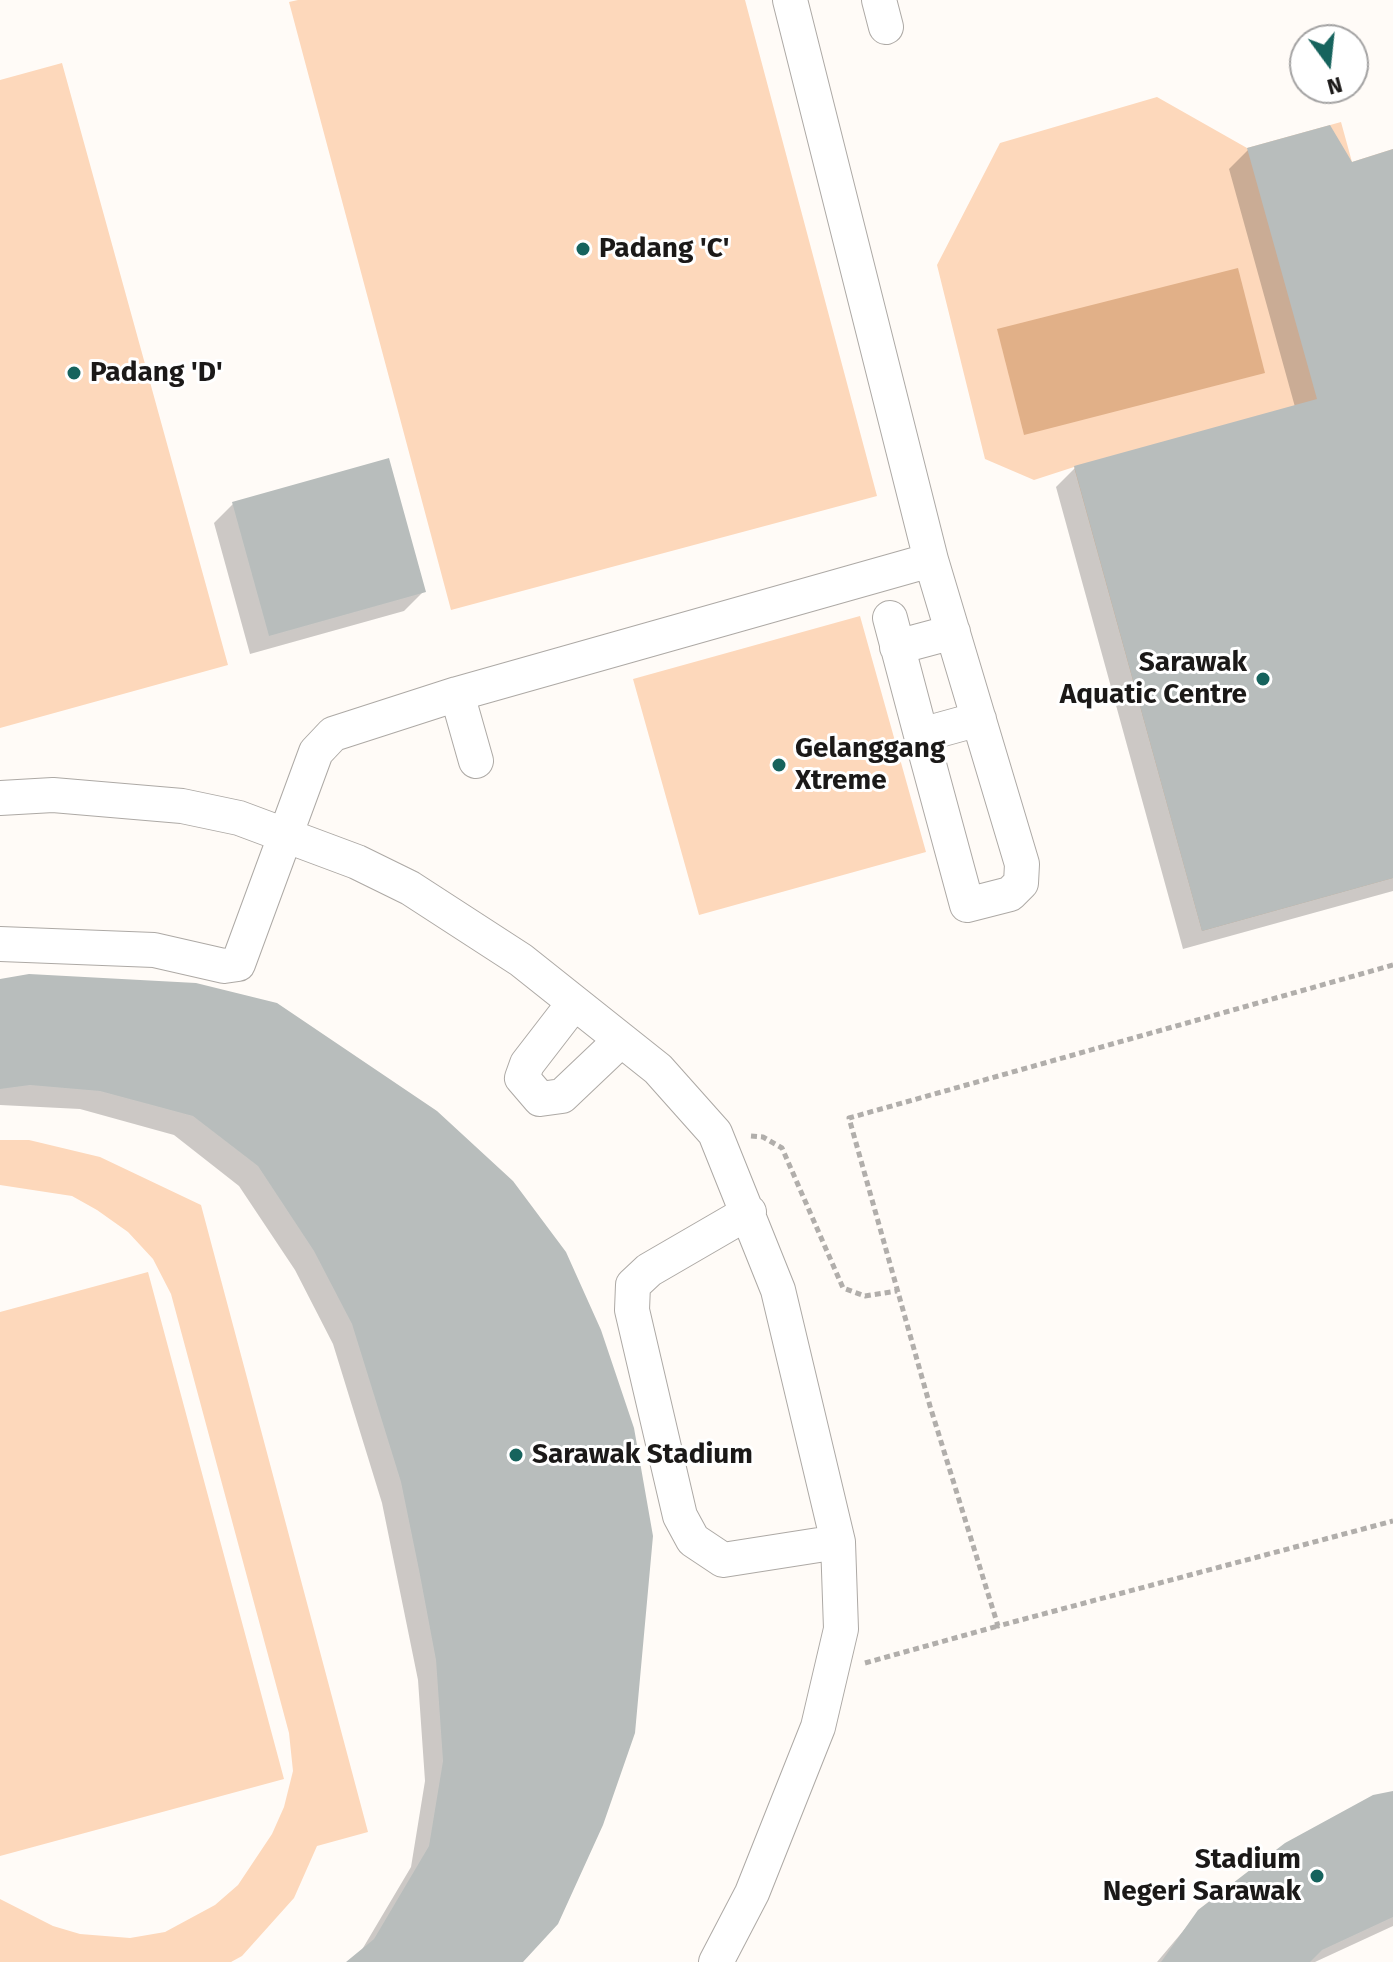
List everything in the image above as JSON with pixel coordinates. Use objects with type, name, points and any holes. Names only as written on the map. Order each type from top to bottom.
[{"type":"lane","points":[[790,0],[931,560],[953,632],[1022,864],[1021,883],[1010,894],[967,905],[893,632],[953,632]]},
{"type":"lane","points":[[0,944],[154,950],[224,966],[238,964],[316,752],[333,734],[457,694],[931,560]]},
{"type":"lane","points":[[457,694],[476,761]]},
{"type":"lane","points":[[921,735],[979,719]]},
{"type":"lane","points":[[0,798],[53,795],[182,806],[239,818],[357,862],[410,888],[480,931],[658,1069],[715,1133],[778,1290],[838,1542],[841,1629],[818,1727],[787,1811],[752,1893],[716,1962]]},
{"type":"lane","points":[[574,1003],[527,1064],[522,1078],[540,1099],[562,1096],[621,1040]]},
{"type":"lane","points":[[749,1212],[649,1270],[633,1285],[632,1310],[680,1516],[693,1540],[723,1560],[838,1542]]},
{"type":"path","points":[[998,1626],[897,1291],[849,1118],[1393,965]]},
{"type":"path","points":[[715,1133],[763,1137],[782,1148],[843,1288],[865,1296],[897,1291]]},
{"type":"path","points":[[831,1673],[1393,1521]]},
{"type":"shaded area","name":"Padang 'C'","points":[[745,0],[877,496],[451,610],[289,2]]},
{"type":"shaded area","name":"Padang 'D'","points":[[62,63],[228,665],[0,728],[0,80]]},
{"type":"shaded area","name":"Sarawak Aquatic Centre","points":[[1157,97],[1247,148],[1341,122],[1352,162],[1393,149],[1393,878],[1202,931],[1074,467],[1034,480],[985,459],[937,265],[1000,143]]},
{"type":"shaded area","points":[[1238,268],[1265,373],[1024,435],[997,329]]},
{"type":"shaded area","name":"Gelanggang Xtreme","points":[[860,616],[926,852],[699,915],[633,679]]},
{"type":"shaded area","points":[[0,1140],[29,1140],[100,1157],[201,1205],[368,1832],[317,1846],[294,1898],[242,1956],[231,1962],[0,1962],[0,1899],[53,1926],[80,1934],[130,1938],[165,1932],[215,1905],[238,1885],[272,1834],[284,1807],[293,1771],[289,1733],[171,1294],[153,1259],[128,1232],[97,1210],[72,1196],[0,1185]]},
{"type":"shaded area","points":[[148,1272],[284,1779],[0,1856],[0,1312]]},
{"type":"building","name":"Sarawak Aquatic Centre","points":[[1330,125],[1352,162],[1393,149],[1393,878],[1202,931],[1074,466],[1317,399],[1247,148]]},
{"type":"building","points":[[389,458],[426,592],[269,636],[232,502]]},
{"type":"building","name":"Sarawak Stadium","points":[[29,974],[196,983],[277,1003],[437,1111],[513,1181],[566,1252],[601,1330],[634,1428],[653,1536],[635,1733],[603,1825],[558,1924],[523,1962],[346,1962],[374,1939],[429,1846],[443,1761],[436,1660],[401,1482],[352,1324],[314,1251],[258,1166],[193,1116],[100,1091],[30,1085],[0,1089],[0,979]]},
{"type":"building","name":"Stadium Negeri Sarawak","points":[[1393,1791],[1393,1917],[1322,1950],[1310,1962],[1161,1962],[1198,1910],[1285,1843],[1373,1795]]},
{"type":"place","name":"Padang 'C'","points":[[583,249]]},
{"type":"place","name":"Padang 'D'","points":[[74,373]]},
{"type":"place","name":"Sarawak Aquatic Centre","points":[[1263,679]]},
{"type":"place","name":"Gelanggang Xtreme","points":[[779,765]]},
{"type":"place","name":"Sarawak Stadium","points":[[516,1455]]},
{"type":"place","name":"Stadium Negeri Sarawak","points":[[1317,1876]]}]
